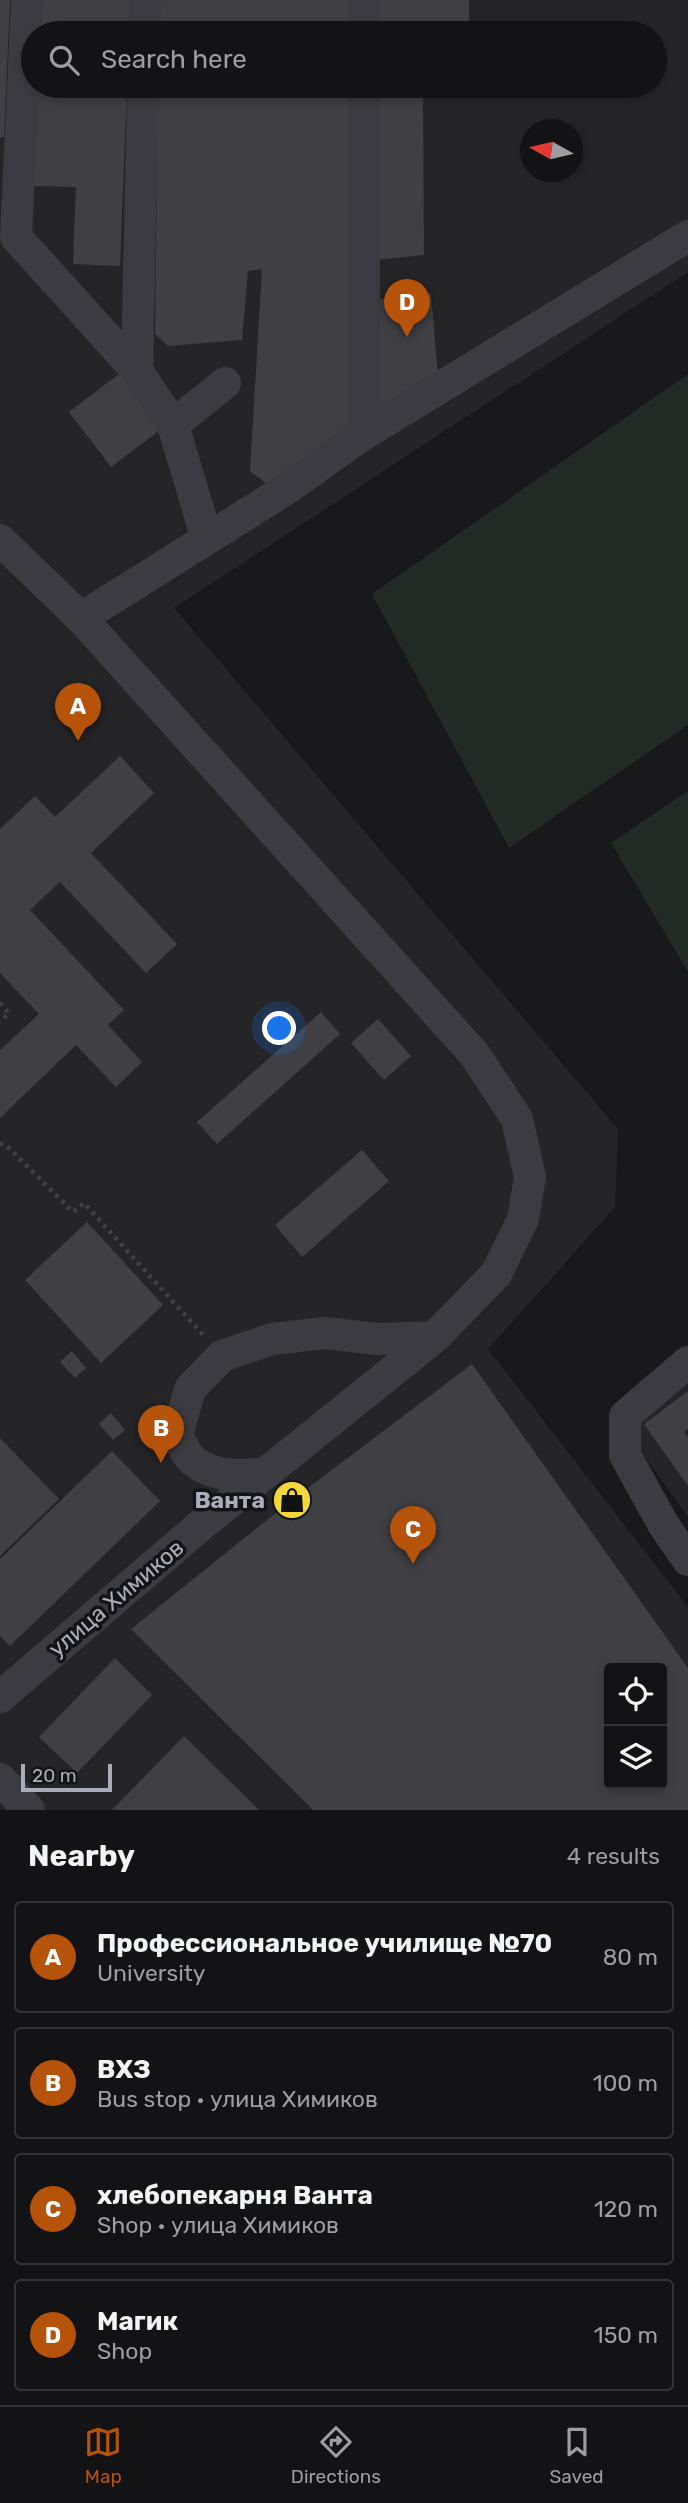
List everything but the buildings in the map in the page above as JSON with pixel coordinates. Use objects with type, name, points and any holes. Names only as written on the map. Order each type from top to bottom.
[{"type":"street","points":[[26,21],[27,0]]},
{"type":"street","points":[[144,21],[145,0]]},
{"type":"street","points":[[364,0],[364,21]]},
{"type":"street","points":[[22,98],[16,237],[137,371],[173,425],[207,539]]},
{"type":"street","points":[[137,371],[143,98]]},
{"type":"street","points":[[361,436],[364,418],[364,98]]},
{"type":"street","points":[[81,618],[288,488],[361,436],[688,236]]},
{"type":"street","points":[[173,425],[225,383]]},
{"type":"street","name":"улица Химиков","points":[[0,540],[81,618],[475,1055],[517,1119],[530,1177],[523,1219],[496,1274],[435,1337],[266,1473],[0,1697]]},
{"type":"street","points":[[266,1473],[235,1476],[211,1470],[190,1458],[177,1435],[190,1389],[222,1356],[272,1339],[325,1333],[377,1339],[435,1337]]},
{"type":"street","points":[[688,1362],[625,1416],[625,1455],[663,1524],[688,1560]]},
{"type":"street","points":[[0,1779],[29,1810]]},
{"type":"path","points":[[0,1003],[9,1013],[0,1022]]},
{"type":"path","points":[[0,1144],[5,1144],[73,1212],[84,1203],[222,1356]]},
{"type":"shaded area","points":[[0,0],[688,0],[688,272],[174,608],[618,1129],[615,1207],[488,1349],[688,1607],[688,1810],[0,1810]]},
{"type":"shaded area","points":[[688,374],[688,725],[509,848],[372,594]]},
{"type":"shaded area","points":[[688,791],[688,972],[611,843]]},
{"type":"shaded area","points":[[688,1376],[688,1517],[622,1425]]},
{"type":"place","name":"Магик","points":[[407,337]]},
{"type":"place","name":"Профессиональное училище №70","points":[[78,741]]},
{"type":"place","name":"ВХЗ","points":[[161,1463]]},
{"type":"place","name":"Ванта","points":[[292,1500]]},
{"type":"place","name":"хлебопекарня Ванта","points":[[413,1564]]}]
